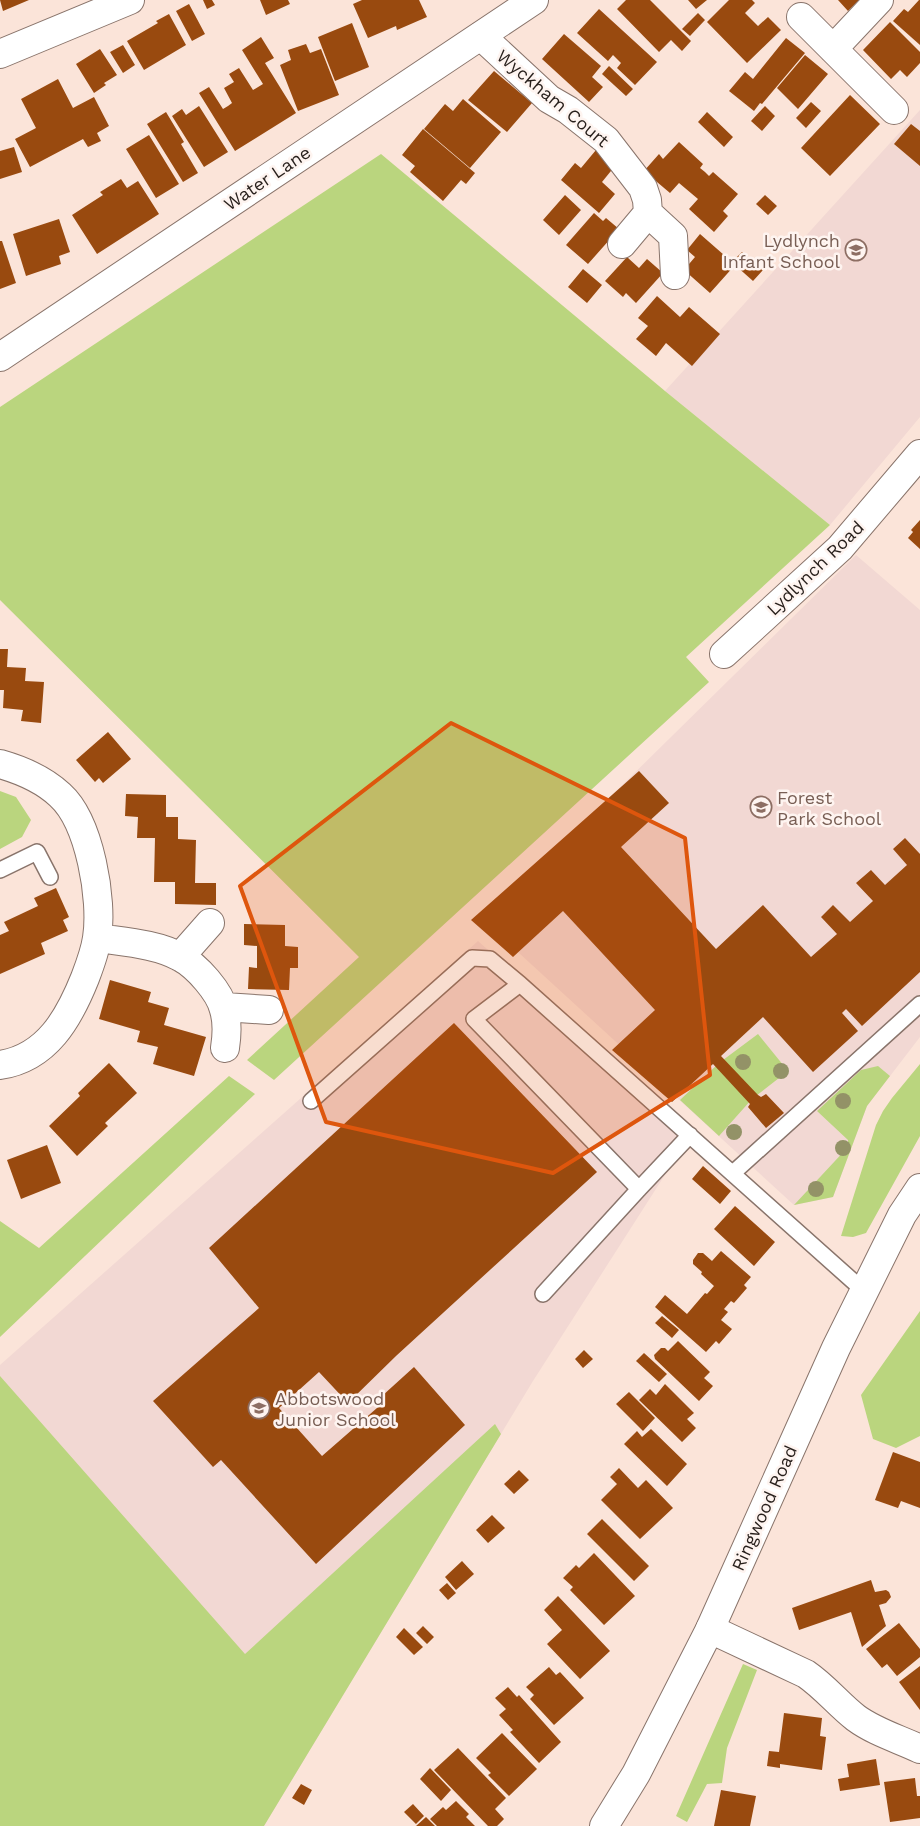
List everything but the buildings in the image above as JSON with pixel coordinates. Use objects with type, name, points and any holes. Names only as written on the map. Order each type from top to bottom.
[{"type":"street","points":[[0,54],[130,0]]},
{"type":"street","name":"Water Lane","points":[[0,357],[534,0]]},
{"type":"street","points":[[833,48],[879,0]]},
{"type":"street","points":[[794,9],[894,110]]},
{"type":"street","name":"Wyckham Court","points":[[481,36],[549,98],[568,110],[606,140],[643,188],[648,200],[648,213]]},
{"type":"street","points":[[622,244],[648,213],[673,236],[675,275]]},
{"type":"street","name":"Lydlynch Road","points":[[724,654],[840,548],[920,454]]},
{"type":"street","points":[[0,764],[36,778],[61,795],[77,818],[88,847],[95,876],[98,938],[81,990],[68,1016],[54,1037],[35,1053],[11,1064],[0,1065]]},
{"type":"street","points":[[180,957],[210,923]]},
{"type":"street","points":[[98,938],[147,945],[180,957],[199,971],[212,986],[224,1007],[227,1028],[225,1048]]},
{"type":"street","points":[[224,1007],[269,1010]]},
{"type":"street","name":"Ringwood Road","points":[[604,1826],[636,1774],[710,1629],[836,1348],[902,1215],[920,1188]]},
{"type":"street","points":[[710,1629],[806,1674],[818,1682],[858,1719],[874,1729],[920,1749]]},
{"type":"lane","points":[[0,870],[37,852],[50,877]]},
{"type":"lane","points":[[311,1101],[472,958],[490,959],[864,1291]]},
{"type":"lane","points":[[520,984],[474,1019],[639,1189]]},
{"type":"lane","points":[[733,1173],[920,1004]]},
{"type":"lane","points":[[544,1294],[690,1135]]},
{"type":"highlighted area","points":[[451,723],[685,838],[710,1075],[553,1173],[326,1122],[240,886]]},
{"type":"shaded area","name":"Lydlynch Infant School","points":[[920,110],[920,417],[830,525],[665,391]]},
{"type":"shaded area","name":"Forest Park School","points":[[856,555],[920,610],[920,1037],[867,1106],[833,1197],[794,1205],[484,921]]},
{"type":"shaded area","name":"Abbotswood Junior School","points":[[478,941],[693,1131],[533,1381],[264,1826],[0,1826],[0,1365]]},
{"type":"green space","points":[[381,154],[665,391],[830,525],[686,657],[709,682],[274,1080],[247,1060],[359,957],[0,600],[0,407]]},
{"type":"green space","points":[[0,791],[16,797],[31,820],[22,837],[0,849]]},
{"type":"green space","points":[[758,1034],[788,1071],[752,1099],[719,1136],[680,1100],[719,1063]]},
{"type":"green space","points":[[920,1064],[920,1136],[866,1233],[853,1237],[841,1236],[876,1125],[892,1098]]},
{"type":"green space","points":[[878,1066],[890,1076],[867,1106],[833,1197],[794,1205],[848,1147],[848,1140],[817,1111],[861,1070]]},
{"type":"green space","points":[[229,1076],[255,1094],[0,1337],[0,1221],[39,1248]]},
{"type":"green space","points":[[920,1311],[920,1436],[896,1448],[873,1439],[861,1395]]},
{"type":"green space","points":[[0,1376],[245,1654],[495,1424],[501,1434],[264,1826],[0,1826]]},
{"type":"green space","points":[[743,1664],[757,1670],[727,1748],[722,1783],[707,1784],[687,1822],[676,1816]]},
{"type":"place","name":"Lydlynch Infant School","points":[[856,250]]},
{"type":"place","name":"Forest Park School","points":[[761,807]]},
{"type":"place","name":"Abbotswood Junior School","points":[[259,1408]]}]
